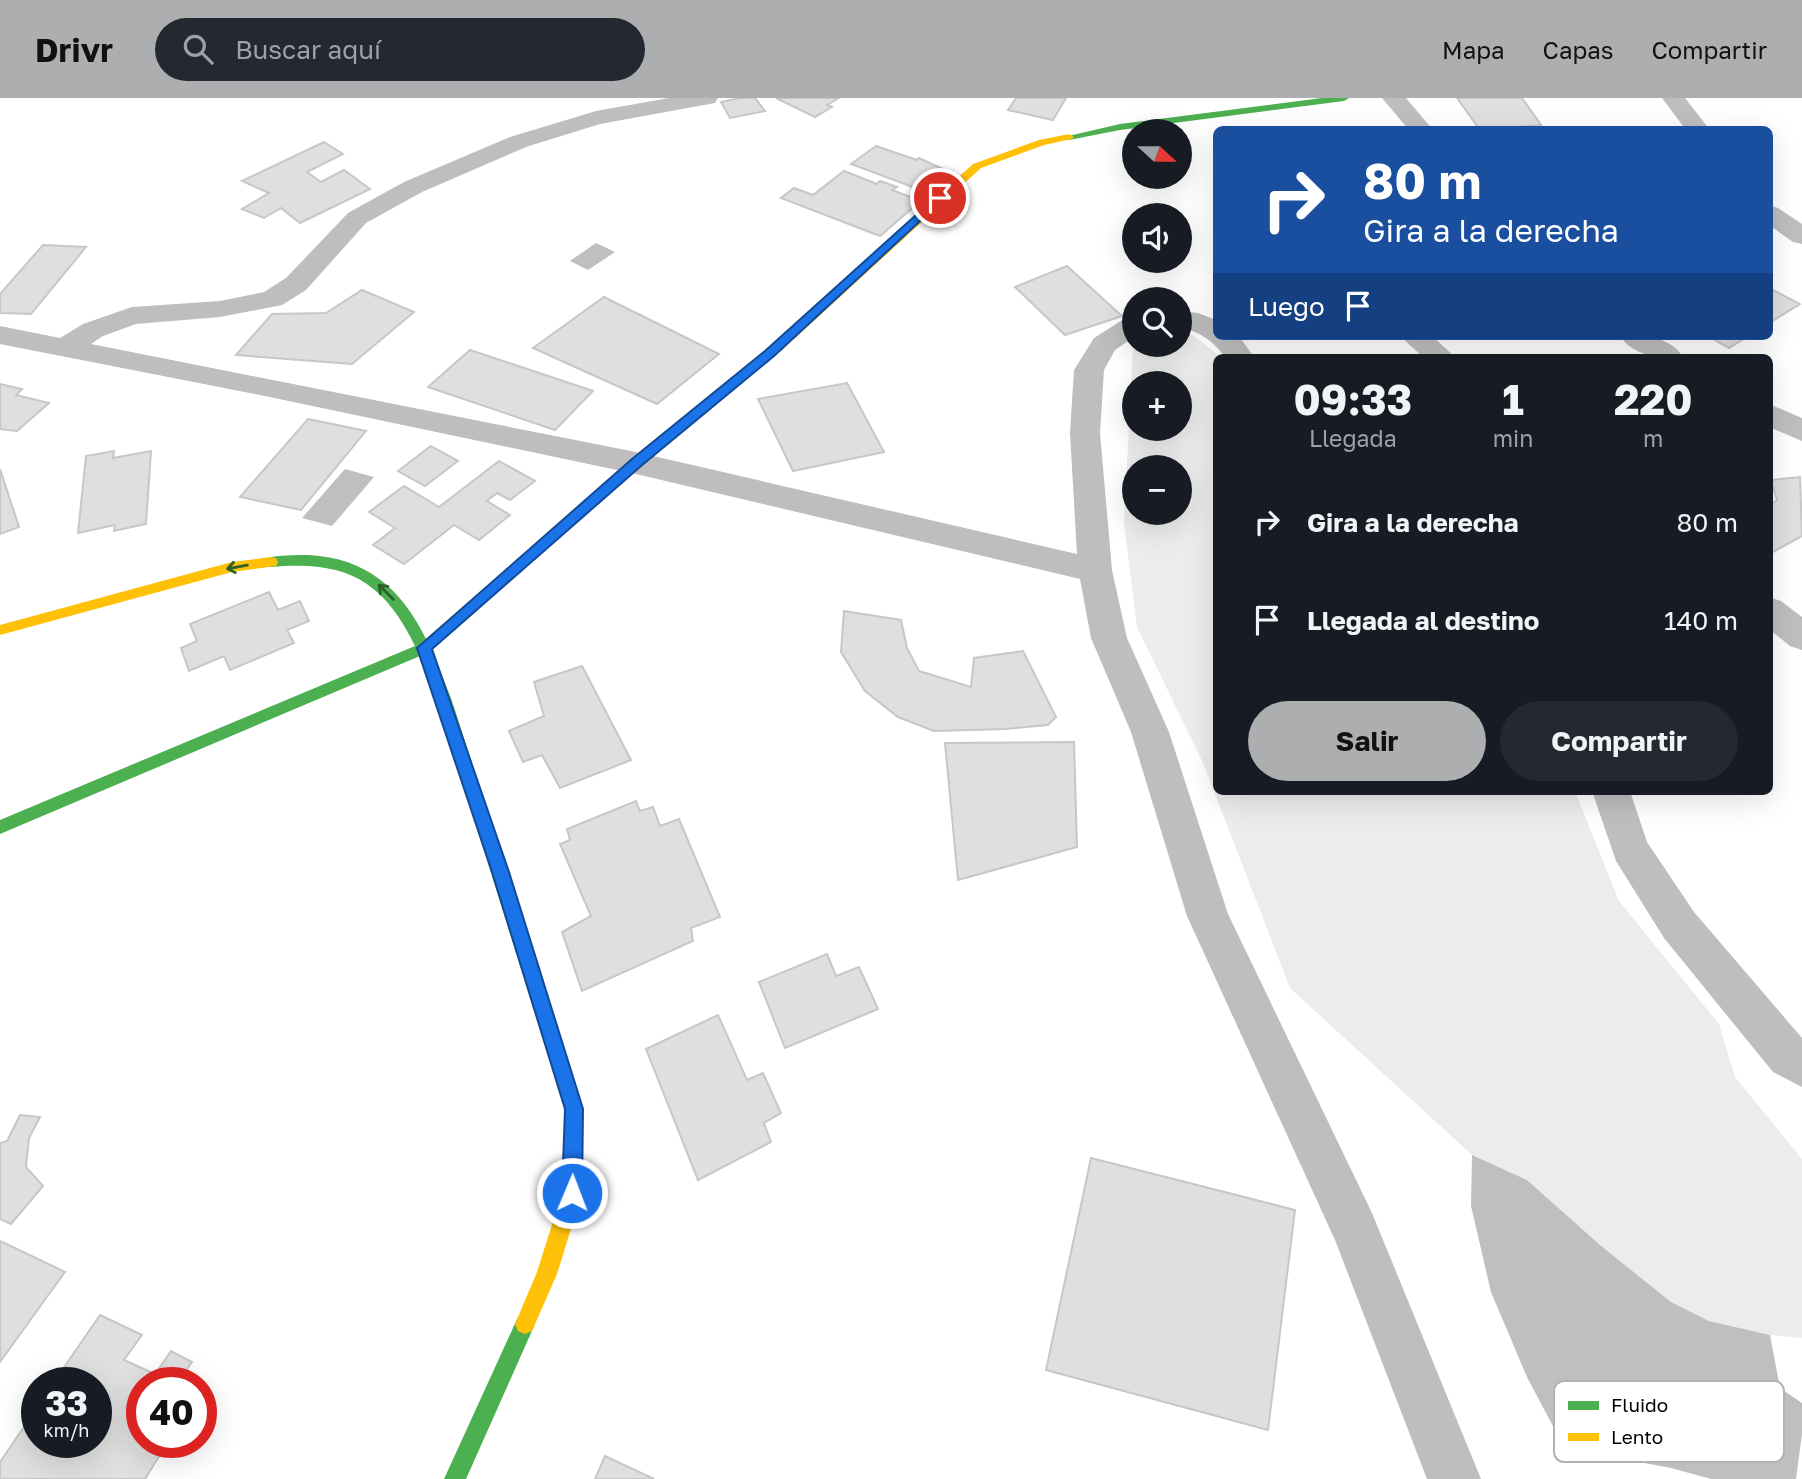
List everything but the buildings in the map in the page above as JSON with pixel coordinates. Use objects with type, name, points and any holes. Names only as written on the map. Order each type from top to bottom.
[{"type":"street","points":[[64,348],[93,330],[132,316],[220,309],[272,299],[296,284],[357,218],[412,187],[518,142],[596,118],[707,98]]},
{"type":"street","points":[[0,827],[425,648],[636,463],[769,354],[978,166],[1042,142],[1081,134],[1345,98]]},
{"type":"street","points":[[1393,98],[1418,126]]},
{"type":"street","points":[[1673,99],[1696,126]]},
{"type":"street","points":[[1773,216],[1802,236]]},
{"type":"street","points":[[1192,321],[1213,330]]},
{"type":"street","points":[[1122,333],[1104,344],[1089,370],[1085,433],[1095,570],[1109,638],[1150,732],[1208,916],[1355,1230],[1454,1479]]},
{"type":"street","points":[[0,335],[260,385],[636,463],[1095,570]]},
{"type":"street","points":[[1227,340],[1238,354]]},
{"type":"street","points":[[1419,340],[1437,354]]},
{"type":"street","points":[[1641,340],[1664,354]]},
{"type":"street","points":[[1773,416],[1802,431]]},
{"type":"street","points":[[0,630],[42,621],[232,567],[304,558],[359,569],[389,593],[425,648],[500,872],[574,1109],[572,1193],[547,1274],[455,1479]]},
{"type":"street","points":[[1773,613],[1802,636]]},
{"type":"street","points":[[1612,795],[1630,849],[1679,925],[1789,1057],[1802,1065]]},
{"type":"shaded area","points":[[596,243],[615,252],[588,270],[570,261]]},
{"type":"shaded area","points":[[1192,335],[1217,354],[1213,354],[1213,789],[1137,627],[1124,525],[1192,525],[1192,455],[1127,455],[1128,441],[1192,441],[1192,371],[1132,371],[1132,357],[1192,357]]},
{"type":"shaded area","points":[[345,469],[374,477],[332,526],[302,518]]},
{"type":"shaded area","points":[[1215,795],[1577,795],[1619,901],[1719,1024],[1735,1077],[1802,1159],[1802,1338],[1770,1335],[1709,1321],[1671,1302],[1600,1245],[1527,1180],[1472,1155],[1290,988]]},
{"type":"shaded area","points":[[1472,1155],[1527,1180],[1600,1245],[1671,1302],[1709,1321],[1770,1335],[1779,1381],[1554,1381],[1554,1428],[1527,1377],[1491,1292],[1471,1206]]},
{"type":"shaded area","points":[[1784,1391],[1802,1403],[1802,1434],[1796,1479],[1711,1479],[1638,1462],[1784,1462]]},
{"type":"traffic: fast","points":[[1069,137],[1120,127],[1344,98]]},
{"type":"traffic: fast","points":[[0,827],[425,648],[636,463],[779,346]]},
{"type":"traffic: fast","points":[[271,562],[319,561],[349,567],[377,582],[389,593],[415,631],[444,701],[574,1116]]},
{"type":"traffic: fast","points":[[455,1479],[525,1324]]},
{"type":"traffic: slow","points":[[779,346],[977,166],[1042,142],[1069,137]]},
{"type":"traffic: slow","points":[[0,630],[232,567],[271,562]]},
{"type":"traffic: slow","points":[[525,1324],[547,1274],[572,1193],[574,1116]]},
{"type":"route","points":[[572,1193],[574,1109],[500,872],[425,648],[636,463],[769,354],[940,198]]}]
